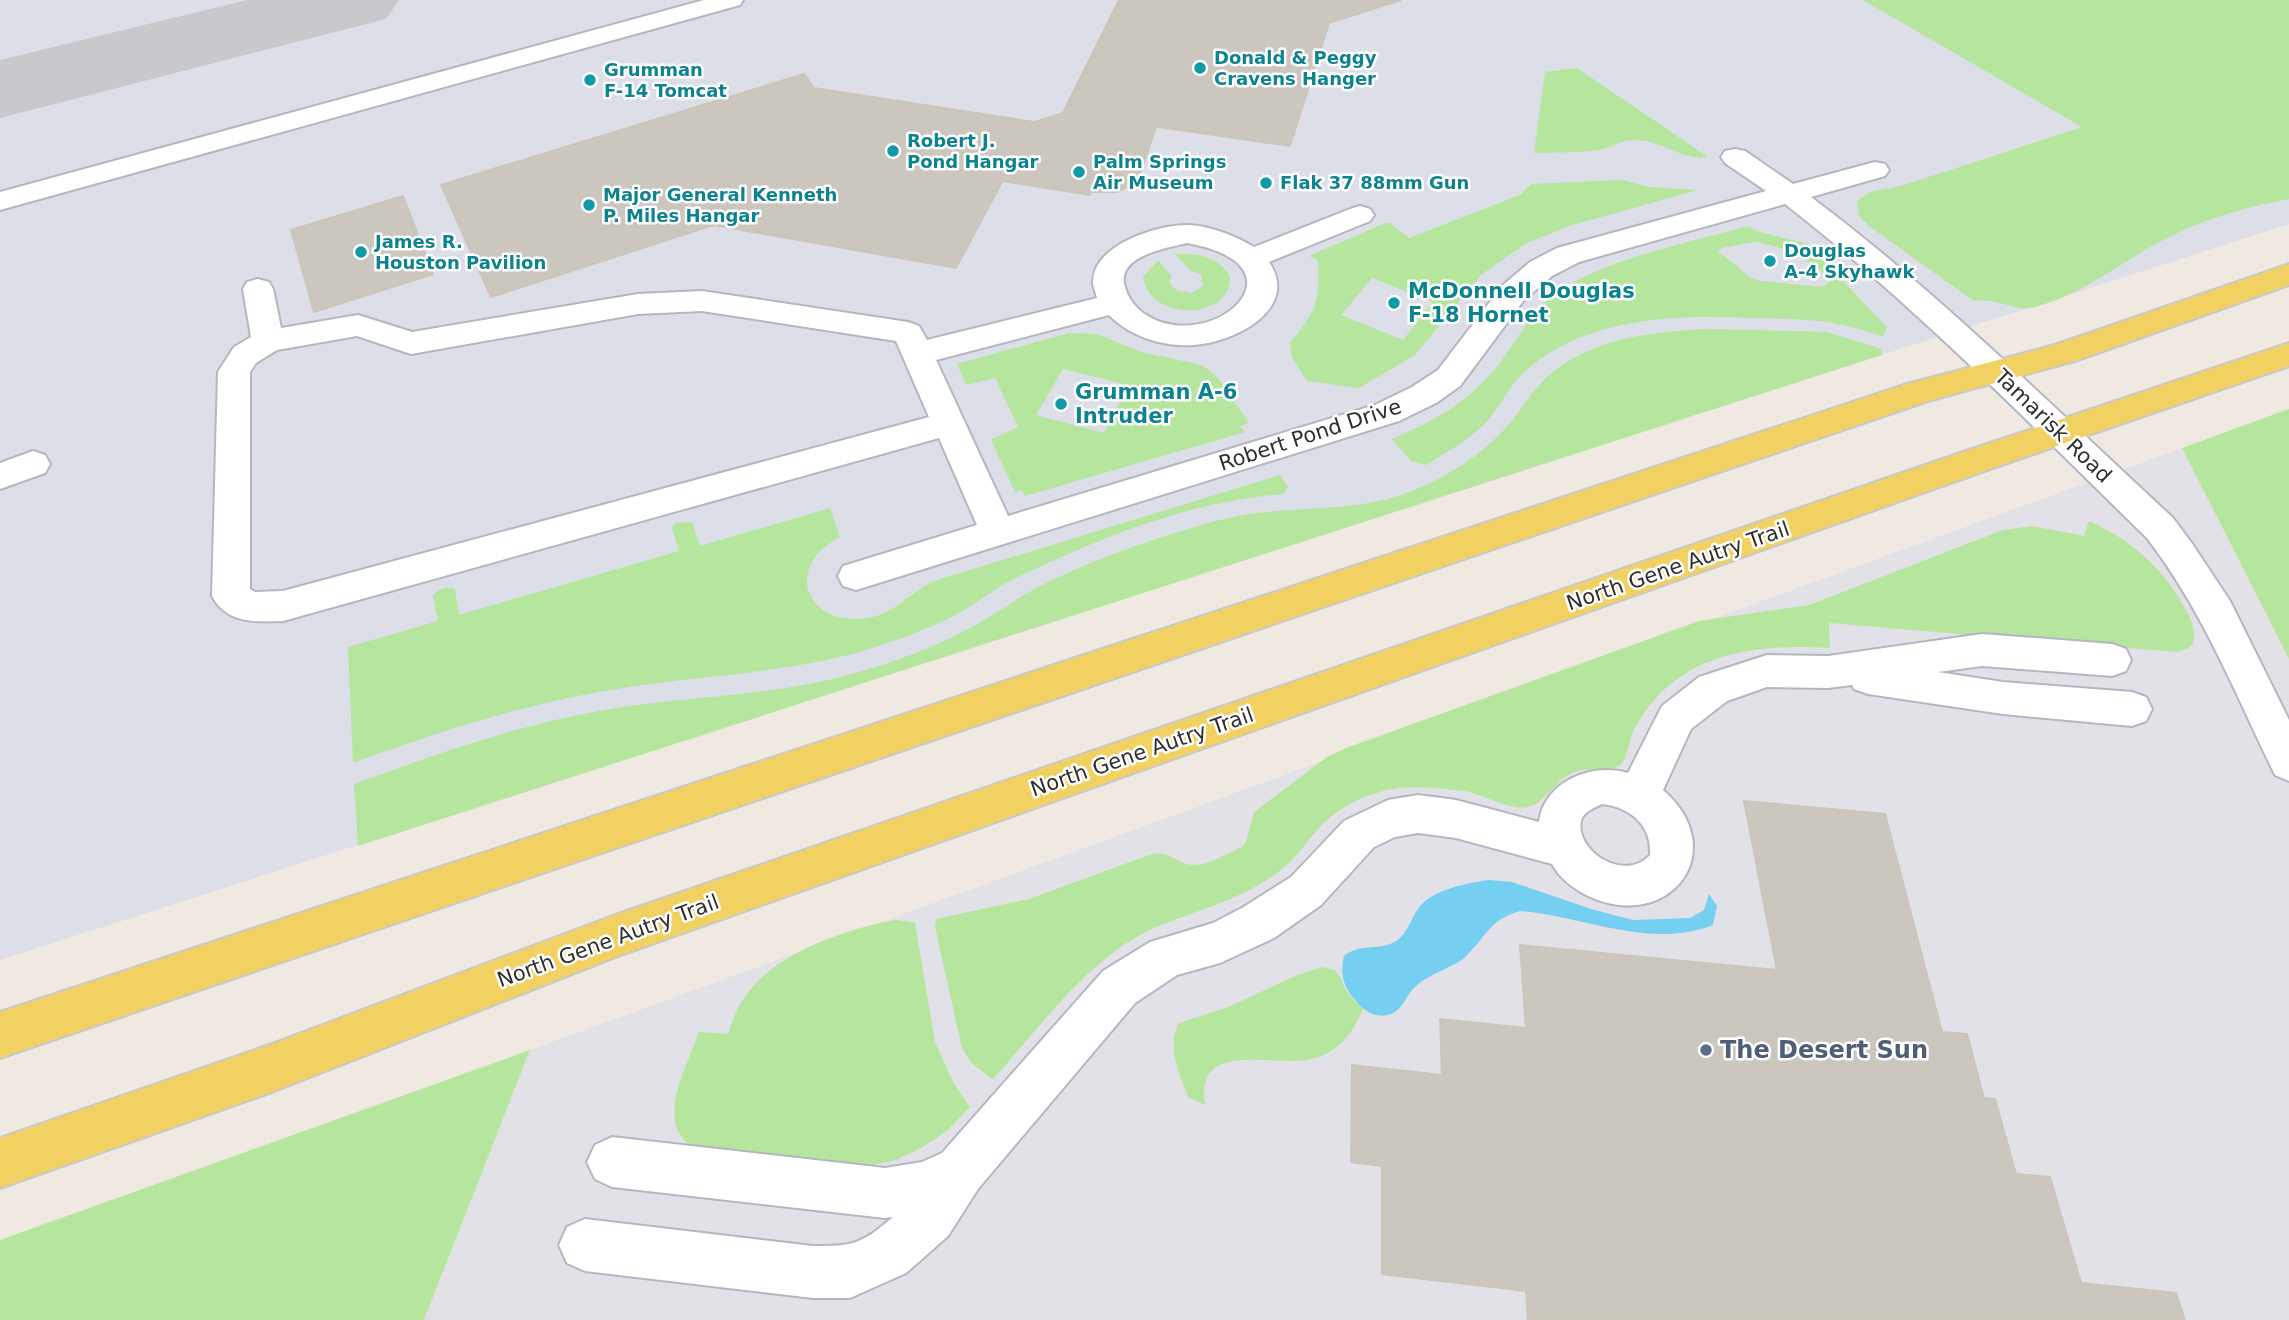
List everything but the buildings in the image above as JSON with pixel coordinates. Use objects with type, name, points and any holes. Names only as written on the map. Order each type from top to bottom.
[{"type":"main road","points":[[0,1035],[1919,392],[2064,353],[2289,274]]},
{"type":"main road","name":"North Gene Autry Trail","points":[[0,1163],[272,1068],[618,935],[2289,354]]},
{"type":"street","points":[[0,201],[730,0]]},
{"type":"street","name":"Tamarisk Road","points":[[1735,157],[1791,193],[1892,275],[1997,371],[2160,528],[2181,554],[2222,621],[2289,763]]},
{"type":"street","name":"Robert Pond Drive","points":[[856,576],[1387,413],[1424,395],[1449,378],[1513,293],[1541,269],[1568,256],[1875,170]]},
{"type":"street","points":[[1250,259],[1360,215]]},
{"type":"street","points":[[1187,234],[1212,238],[1233,246],[1250,259],[1261,274],[1262,291],[1255,307],[1241,321],[1219,331],[1195,335],[1170,334],[1146,328],[1127,318],[1113,304],[1107,287],[1110,270],[1121,255],[1139,244],[1161,236],[1187,234]]},
{"type":"street","points":[[258,289],[268,341]]},
{"type":"street","points":[[948,424],[283,606],[249,607],[230,596],[234,372],[245,355],[268,341],[358,326],[411,342],[638,304],[702,301],[908,333],[998,533]]},
{"type":"street","points":[[916,354],[1113,304]]},
{"type":"street","points":[[0,476],[33,464]]},
{"type":"street","points":[[1828,672],[1982,650],[2112,660]]},
{"type":"street","points":[[1635,794],[1646,782],[1676,718],[1713,689],[1766,671],[1828,672],[2003,698],[2132,709]]},
{"type":"street","points":[[1598,786],[1635,794],[1651,804],[1663,818],[1671,834],[1672,850],[1668,865],[1659,877],[1644,884],[1627,887],[1608,884],[1590,876],[1575,864],[1564,849],[1559,831],[1560,814],[1567,801],[1580,791],[1598,786]]},
{"type":"street","points":[[585,1245],[813,1272],[850,1272],[888,1255],[930,1218],[960,1171],[1119,987],[1166,957],[1220,942],[1258,923],[1306,891],[1359,834],[1388,819],[1418,814],[1456,819],[1564,849]]},
{"type":"street","points":[[612,1162],[885,1193],[922,1187],[960,1171]]},
{"type":"shaded area","points":[[0,0],[2289,0],[2289,224],[0,960]]},
{"type":"shaded area","points":[[2182,448],[2289,659],[2289,1320],[424,1320],[530,1050]]},
{"type":"green space","points":[[1863,0],[2289,0],[2289,199],[2236,211],[2186,229],[2094,281],[2048,303],[2031,308],[2018,308],[1989,301],[1974,301],[1869,226],[1859,216],[1857,201],[1870,192],[1901,186],[2082,127]]},
{"type":"green space","points":[[1577,68],[1708,157],[1690,156],[1654,143],[1635,140],[1599,150],[1534,153],[1545,72]]},
{"type":"green space","points":[[1622,180],[1649,187],[1698,190],[1569,226],[1525,244],[1481,275],[1415,355],[1359,388],[1307,381],[1292,357],[1290,343],[1311,314],[1317,296],[1318,260],[1309,256],[1385,223],[1390,223],[1409,238],[1520,195],[1531,184]],"holes":[[[1372,278],[1433,302],[1403,340],[1341,315]]]},
{"type":"green space","points":[[1749,226],[1756,231],[1808,244],[1887,327],[1883,337],[1834,323],[1802,320],[1694,317],[1635,322],[1579,338],[1553,351],[1522,374],[1490,418],[1476,432],[1426,465],[1411,461],[1392,439],[1437,417],[1477,388],[1500,363],[1540,308],[1576,281],[1623,261]],"holes":[[[1754,242],[1808,261],[1826,275],[1830,282],[1822,287],[1760,281],[1751,278],[1718,251],[1721,248]]]},
{"type":"green space","points":[[1175,254],[1206,257],[1225,269],[1230,276],[1227,291],[1219,301],[1206,308],[1174,309],[1149,292],[1143,277],[1158,260],[1172,277],[1169,282],[1176,290],[1191,293],[1203,286],[1201,274],[1191,271]]},
{"type":"green space","points":[[1707,329],[1827,332],[1882,349],[1882,355],[358,846],[354,784],[475,742],[568,717],[631,706],[758,692],[852,674],[897,660],[940,642],[976,625],[1050,581],[1153,540],[1239,516],[1362,504],[1399,496],[1440,478],[1483,449],[1509,425],[1546,378],[1571,360],[1627,338]]},
{"type":"green space","points":[[1069,333],[1097,334],[1141,352],[1202,365],[1218,378],[1249,423],[1240,426],[1245,432],[1025,496],[1022,490],[1015,492],[991,440],[1018,427],[995,378],[966,385],[957,364]],"holes":[[[1063,369],[1128,385],[1104,433],[1036,415]]]},
{"type":"green space","points":[[2289,409],[2289,659],[2182,448]]},
{"type":"green space","points":[[1280,475],[1288,487],[1283,494],[1213,505],[1144,524],[1077,550],[1012,580],[942,621],[871,648],[802,665],[629,687],[558,700],[455,728],[353,763],[348,647],[438,621],[433,596],[443,589],[455,589],[459,615],[679,551],[672,528],[675,523],[692,522],[700,546],[830,508],[840,537],[822,550],[811,564],[807,578],[809,593],[817,605],[829,614],[847,619],[868,618],[886,612],[934,581]]},
{"type":"green space","points":[[2089,521],[2118,536],[2142,554],[2164,576],[2192,623],[2193,644],[2187,649],[2176,652],[1829,623],[1830,648],[1752,650],[1727,656],[1682,676],[1662,692],[1639,720],[1625,758],[1616,767],[1574,772],[1562,779],[1539,802],[1526,807],[1509,806],[1464,791],[1433,788],[1400,788],[1364,798],[1348,805],[1327,820],[1290,862],[1262,883],[1229,900],[1161,925],[1122,946],[1101,962],[1063,999],[993,1079],[972,1064],[962,1048],[935,927],[936,919],[1029,899],[1152,854],[1164,854],[1194,865],[1213,861],[1242,847],[1246,842],[1254,812],[1327,757],[1346,748],[1699,621],[1809,605],[2003,530],[2032,526],[2084,536]]},
{"type":"green space","points":[[896,920],[915,923],[935,1042],[953,1082],[970,1107],[948,1130],[923,1147],[896,1160],[855,1167],[697,1149],[683,1139],[676,1126],[676,1095],[699,1032],[728,1034],[737,1011],[750,990],[763,976],[797,953],[837,935]]},
{"type":"green space","points":[[1322,967],[1337,972],[1348,993],[1363,1009],[1354,1026],[1337,1047],[1311,1059],[1240,1060],[1224,1063],[1212,1071],[1205,1084],[1205,1105],[1188,1097],[1174,1051],[1178,1024],[1225,1008]]},
{"type":"green space","points":[[530,1050],[424,1320],[0,1320],[0,1240]]},
{"type":"water","points":[[1489,880],[1512,882],[1633,920],[1690,918],[1704,910],[1709,894],[1717,906],[1713,925],[1689,932],[1665,934],[1641,933],[1520,911],[1501,919],[1459,962],[1419,984],[1392,1014],[1373,1014],[1358,1004],[1344,980],[1344,956],[1355,950],[1384,946],[1396,941],[1405,932],[1423,903],[1438,893]]},
{"type":"taxiway","points":[[0,89],[355,0]]},
{"type":"place","name":"Donald & Peggy Cravens Hanger","points":[[1200,68]]},
{"type":"place","name":"Grumman F-14 Tomcat","points":[[590,80]]},
{"type":"place","name":"Robert J. Pond Hangar","points":[[893,151]]},
{"type":"place","name":"Palm Springs Air Museum","points":[[1079,172]]},
{"type":"place","name":"Flak 37 88mm Gun","points":[[1266,183]]},
{"type":"place","name":"Major General Kenneth P. Miles Hangar","points":[[589,205]]},
{"type":"place","name":"James R. Houston Pavilion","points":[[361,252]]},
{"type":"place","name":"Douglas A-4 Skyhawk","points":[[1770,261]]},
{"type":"place","name":"McDonnell Douglas F-18 Hornet","points":[[1394,303]]},
{"type":"place","name":"Grumman A-6 Intruder","points":[[1061,404]]},
{"type":"place","name":"The Desert Sun","points":[[1706,1050]]}]
